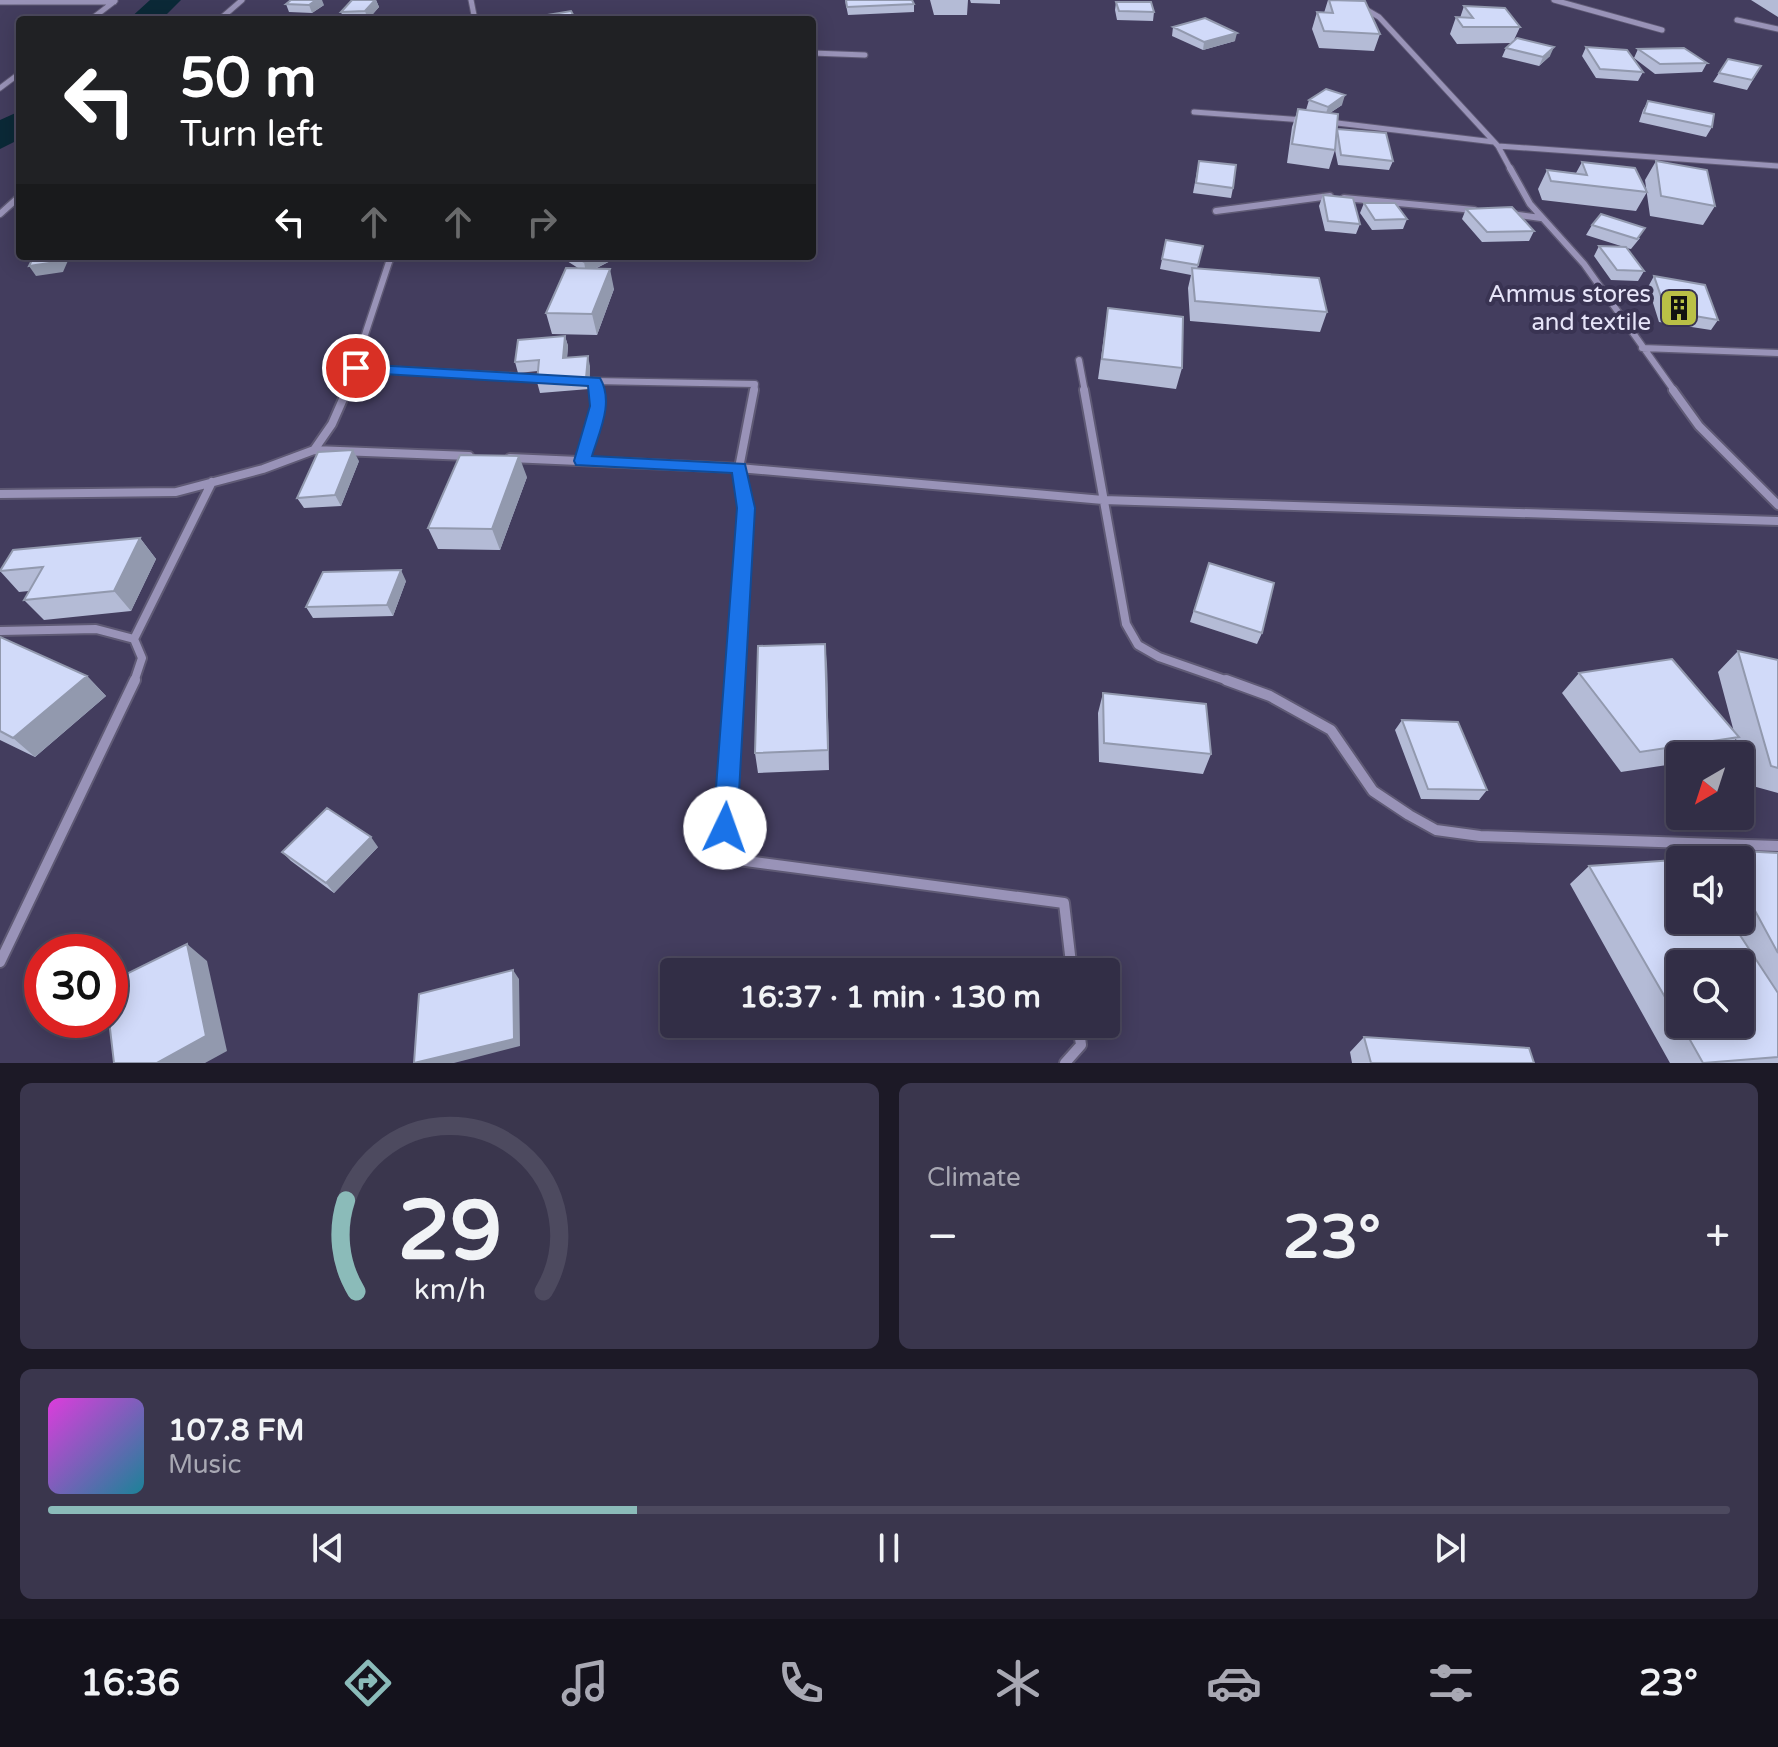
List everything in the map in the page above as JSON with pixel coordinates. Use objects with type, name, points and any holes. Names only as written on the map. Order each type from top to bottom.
[{"type":"street","points":[[224,16],[242,0]]},
{"type":"street","points":[[1350,0],[1379,17],[1496,144],[1530,204],[1584,264],[1699,426],[1778,505]]},
{"type":"street","points":[[1554,0],[1662,30]]},
{"type":"street","points":[[0,2],[115,1]]},
{"type":"street","points":[[95,16],[115,1]]},
{"type":"street","points":[[1737,20],[1778,29]]},
{"type":"street","points":[[816,53],[865,55]]},
{"type":"street","points":[[1194,112],[1319,121],[1496,144],[1778,166]]},
{"type":"street","points":[[1216,211],[1330,196],[1484,211]]},
{"type":"street","points":[[0,214],[16,200]]},
{"type":"street","points":[[1498,213],[1542,218]]},
{"type":"street","points":[[314,450],[332,424],[356,368],[390,260]]},
{"type":"street","points":[[1642,348],[1778,353]]},
{"type":"street","points":[[1079,360],[1126,624],[1138,645],[1159,657],[1270,696],[1331,730],[1373,791],[1436,830],[1480,836],[1778,846]]},
{"type":"street","points":[[356,368],[563,379]]},
{"type":"street","points":[[578,380],[755,384],[739,468],[746,508],[723,858],[1064,903],[1070,958]]},
{"type":"street","points":[[582,461],[598,406],[599,392],[594,381]]},
{"type":"street","points":[[0,494],[176,492],[263,469],[314,450],[477,457]]},
{"type":"street","points":[[492,457],[739,468],[1103,500],[1778,521]]},
{"type":"street","points":[[0,962],[136,678],[142,658],[134,639],[212,482]]},
{"type":"street","points":[[0,631],[96,629],[134,639]]},
{"type":"street","points":[[1065,1063],[1081,1045],[1080,1038]]},
{"type":"building","points":[[291,0],[316,0],[309,5],[286,4]]},
{"type":"building","points":[[352,0],[375,0],[365,11],[341,12]]},
{"type":"building","points":[[846,0],[912,0],[914,4],[847,7]]},
{"type":"building","points":[[1329,0],[1365,1],[1380,34],[1324,31],[1317,12],[1333,13]]},
{"type":"building","points":[[1116,2],[1151,2],[1154,12],[1119,11]]},
{"type":"building","points":[[1464,6],[1505,8],[1520,27],[1463,27],[1456,17],[1473,18]]},
{"type":"building","points":[[571,11],[574,16],[541,16]]},
{"type":"building","points":[[1205,18],[1237,33],[1204,42],[1173,27]]},
{"type":"building","points":[[1517,38],[1554,47],[1543,57],[1506,48]]},
{"type":"building","points":[[1586,47],[1627,50],[1643,72],[1600,69]]},
{"type":"building","points":[[1684,48],[1707,63],[1660,64],[1638,49]]},
{"type":"building","points":[[1728,59],[1761,66],[1752,80],[1719,73]]},
{"type":"building","points":[[1326,89],[1345,95],[1328,107],[1309,100]]},
{"type":"building","points":[[1648,101],[1714,114],[1712,127],[1644,113]]},
{"type":"building","points":[[1298,109],[1338,114],[1335,150],[1292,144]]},
{"type":"building","points":[[1337,129],[1386,133],[1393,161],[1341,155]]},
{"type":"building","points":[[1199,161],[1236,165],[1233,188],[1196,183]]},
{"type":"building","points":[[1656,161],[1707,170],[1715,206],[1661,196]]},
{"type":"building","points":[[1582,162],[1635,168],[1647,192],[1551,181],[1547,170],[1587,175]]},
{"type":"building","points":[[1323,195],[1353,198],[1360,224],[1328,221]]},
{"type":"building","points":[[1364,203],[1395,203],[1407,219],[1375,220]]},
{"type":"building","points":[[1512,207],[1534,231],[1487,232],[1466,209]]},
{"type":"building","points":[[1601,214],[1645,228],[1637,239],[1592,225]]},
{"type":"building","points":[[1166,240],[1203,246],[1198,265],[1162,259]]},
{"type":"building","points":[[1599,246],[1626,247],[1644,271],[1617,270]]},
{"type":"building","points":[[32,260],[57,260],[56,262],[29,266]]},
{"type":"building","points":[[566,268],[610,269],[592,314],[546,313]]},
{"type":"building","points":[[1192,268],[1319,278],[1327,312],[1195,301]]},
{"type":"building","points":[[1654,276],[1705,285],[1718,320],[1666,311]]},
{"type":"building","points":[[1108,308],[1183,317],[1182,368],[1102,359]]},
{"type":"building","points":[[565,336],[563,358],[588,356],[586,378],[537,382],[539,360],[515,362],[518,340]]},
{"type":"building","points":[[353,450],[335,495],[297,498],[318,452]]},
{"type":"building","points":[[460,455],[519,456],[492,529],[428,528]]},
{"type":"building","points":[[140,538],[114,591],[24,600],[43,567],[0,571],[13,550]]},
{"type":"building","points":[[1209,563],[1274,583],[1262,633],[1194,611]]},
{"type":"building","points":[[401,570],[387,605],[306,607],[323,572]]},
{"type":"building","points":[[0,637],[87,676],[13,738],[0,731]]},
{"type":"building","points":[[825,644],[828,750],[755,753],[758,646]]},
{"type":"building","points":[[1738,651],[1778,660],[1778,768],[1771,766]]},
{"type":"building","points":[[1672,659],[1739,737],[1706,742],[1666,742],[1666,748],[1640,752],[1579,673]]},
{"type":"building","points":[[1103,693],[1206,704],[1211,754],[1104,743]]},
{"type":"building","points":[[1402,720],[1458,722],[1487,790],[1428,789]]},
{"type":"building","points":[[327,808],[371,837],[326,883],[282,852]]},
{"type":"building","points":[[1754,852],[1778,853],[1778,953],[1754,909]]},
{"type":"building","points":[[1666,861],[1666,934],[1739,934],[1750,950],[1666,950],[1666,999],[1589,866]]},
{"type":"building","points":[[187,944],[206,1036],[157,1063],[114,1063],[111,1038],[128,1038],[128,973]]},
{"type":"building","points":[[1754,956],[1778,993],[1778,1057],[1703,1063],[1689,1038],[1754,1038]]},
{"type":"building","points":[[513,970],[514,1039],[414,1063],[419,994]]},
{"type":"building","points":[[1364,1037],[1529,1048],[1534,1063],[1371,1063]]},
{"type":"waterway","points":[[148,16],[167,0]]},
{"type":"waterway","points":[[0,138],[16,124]]},
{"type":"place","name":"Ammus stores and textile","points":[[1679,308]]},
{"type":"route","points":[[356,368],[594,381],[599,392],[598,406],[582,461],[659,462],[739,468],[746,508],[745,541],[738,588],[725,828]]}]
